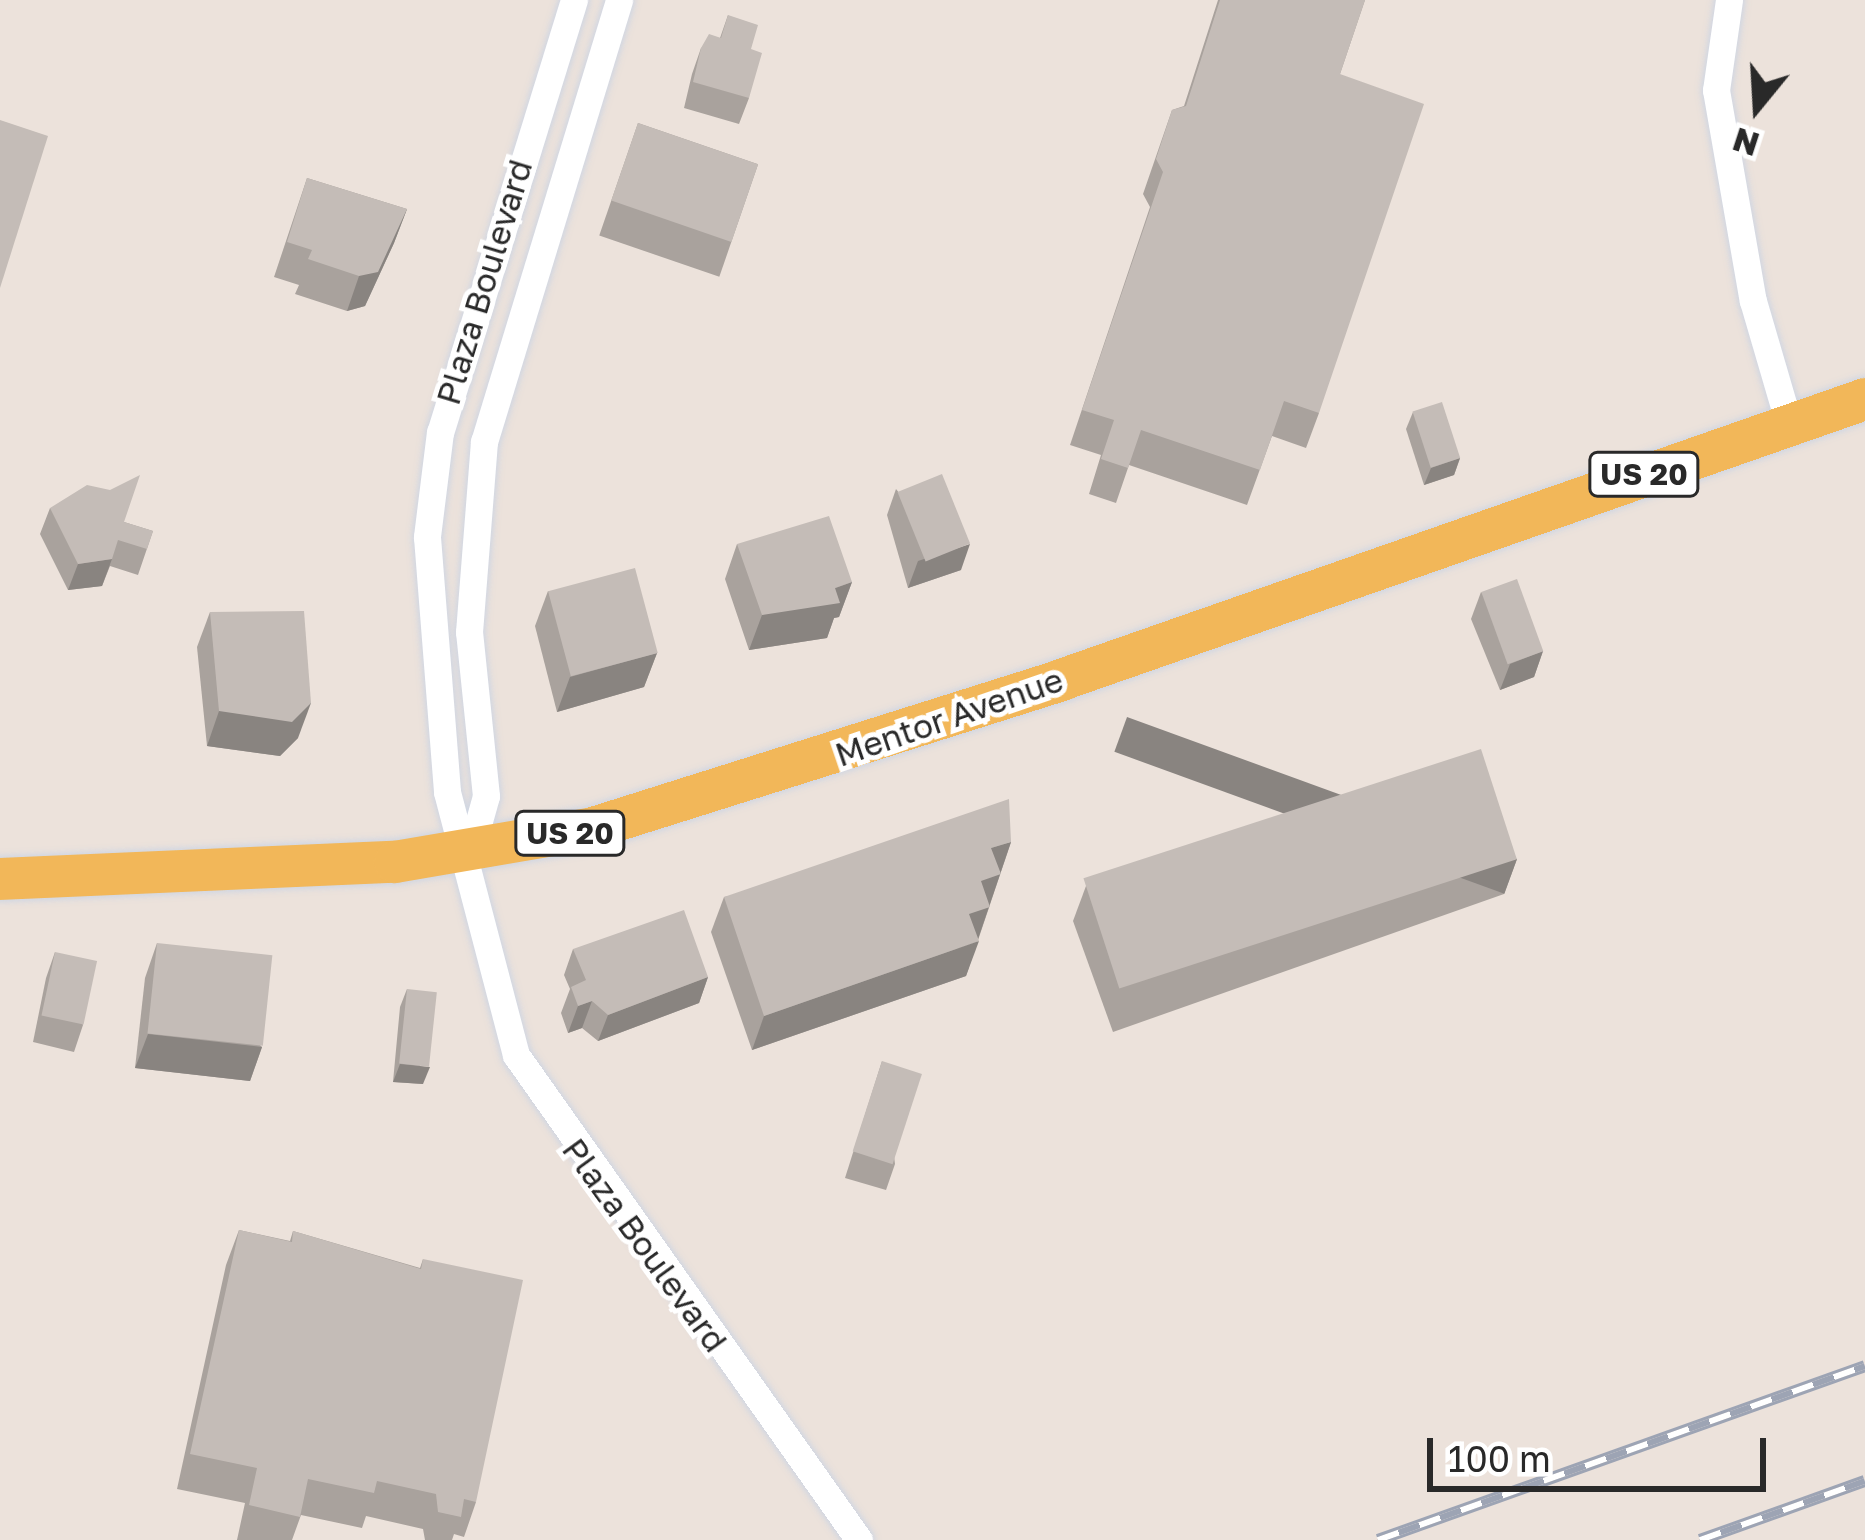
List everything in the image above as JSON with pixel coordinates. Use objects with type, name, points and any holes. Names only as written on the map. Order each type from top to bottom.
[{"type":"main road","name":"Mentor Avenue","points":[[0,879],[470,853],[783,773],[1865,399]]},
{"type":"street","name":"Plaza Boulevard","points":[[574,0],[459,347],[429,508],[434,712],[517,1055],[859,1540]]},
{"type":"street","name":"Plaza Boulevard","points":[[470,853],[486,796],[469,632],[484,442],[619,0]]},
{"type":"street","points":[[1729,0],[1717,90],[1753,301],[1790,424]]},
{"type":"building","points":[[1220,0],[1365,0],[1340,74],[1424,104],[1319,413],[1284,401],[1260,470],[1141,430],[1128,468],[1101,459],[1114,420],[1082,410],[1163,172],[1156,159],[1172,110],[1186,106]]},
{"type":"building","points":[[728,15],[758,25],[751,49],[762,53],[749,98],[693,82],[701,48],[709,34],[721,38]]},
{"type":"building","points":[[0,120],[48,136],[0,288]]},
{"type":"building","points":[[638,123],[758,164],[731,242],[611,201]]},
{"type":"building","points":[[307,178],[407,209],[378,272],[359,276],[308,259],[312,250],[287,242]]},
{"type":"building","points":[[1442,402],[1460,458],[1431,468],[1413,412]]},
{"type":"building","points":[[942,474],[970,544],[926,562],[897,492]]},
{"type":"building","points":[[140,475],[124,522],[153,531],[147,549],[118,540],[112,559],[78,564],[50,508],[87,485],[110,490]]},
{"type":"building","points":[[829,516],[852,582],[835,588],[840,603],[762,615],[737,544]]},
{"type":"building","points":[[635,568],[658,653],[571,676],[548,591]]},
{"type":"building","points":[[1517,579],[1543,651],[1508,664],[1481,592]]},
{"type":"building","points":[[304,611],[311,703],[292,722],[219,711],[210,612]]},
{"type":"building","points":[[1481,749],[1517,859],[1119,988],[1083,878]]},
{"type":"building","points":[[1009,799],[1011,842],[991,848],[1001,874],[981,881],[990,907],[969,914],[979,941],[764,1016],[724,897]]},
{"type":"building","points":[[684,910],[708,977],[608,1015],[592,1001],[578,1006],[571,987],[586,980],[573,949]]},
{"type":"building","points":[[157,943],[272,955],[263,1046],[147,1034]]},
{"type":"building","points":[[55,952],[97,961],[84,1025],[41,1016]]},
{"type":"building","points":[[407,989],[437,992],[429,1067],[399,1064]]},
{"type":"building","points":[[882,1061],[922,1074],[893,1164],[853,1151]]},
{"type":"building","points":[[239,1230],[292,1242],[293,1231],[421,1269],[423,1259],[523,1280],[476,1502],[464,1499],[461,1517],[438,1512],[436,1494],[377,1481],[374,1493],[308,1479],[300,1517],[249,1505],[257,1468],[190,1454]]},
{"type":"railway","points":[[1378,1540],[1865,1366]]},
{"type":"railway","points":[[1700,1540],[1865,1481]]}]
